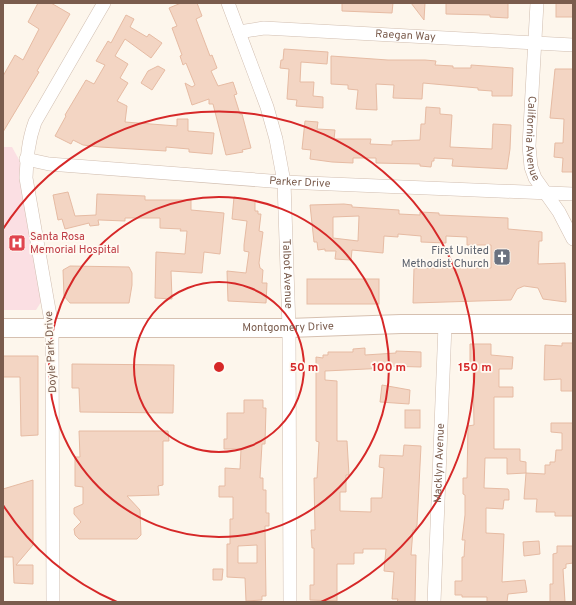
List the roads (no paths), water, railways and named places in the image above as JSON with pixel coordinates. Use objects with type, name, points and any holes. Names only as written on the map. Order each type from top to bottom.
[{"type":"main road","name":"Montgomery Drive","points":[[3,328],[289,328],[401,324],[573,324]]},
{"type":"street","name":"Doyle Park Drive","points":[[53,602],[52,327],[26,178],[26,159],[28,143],[35,122],[104,3]]},
{"type":"street","name":"Talbot Avenue","points":[[228,3],[267,107],[276,139],[284,182],[289,328],[290,602]]},
{"type":"street","name":"California Avenue","points":[[537,3],[529,146],[531,167],[535,178],[559,212],[573,239]]},
{"type":"street","name":"Raegan Way","points":[[239,32],[264,28],[573,45]]},
{"type":"street","name":"Parker Drive","points":[[26,159],[48,164],[284,182],[545,191],[573,194]]},
{"type":"street","name":"Macklyn Avenue","points":[[434,602],[446,325]]},
{"type":"place","name":"Santa Rosa Memorial Hospital","points":[[17,243]]},
{"type":"place","name":"First United Methodist Church","points":[[502,257]]}]
